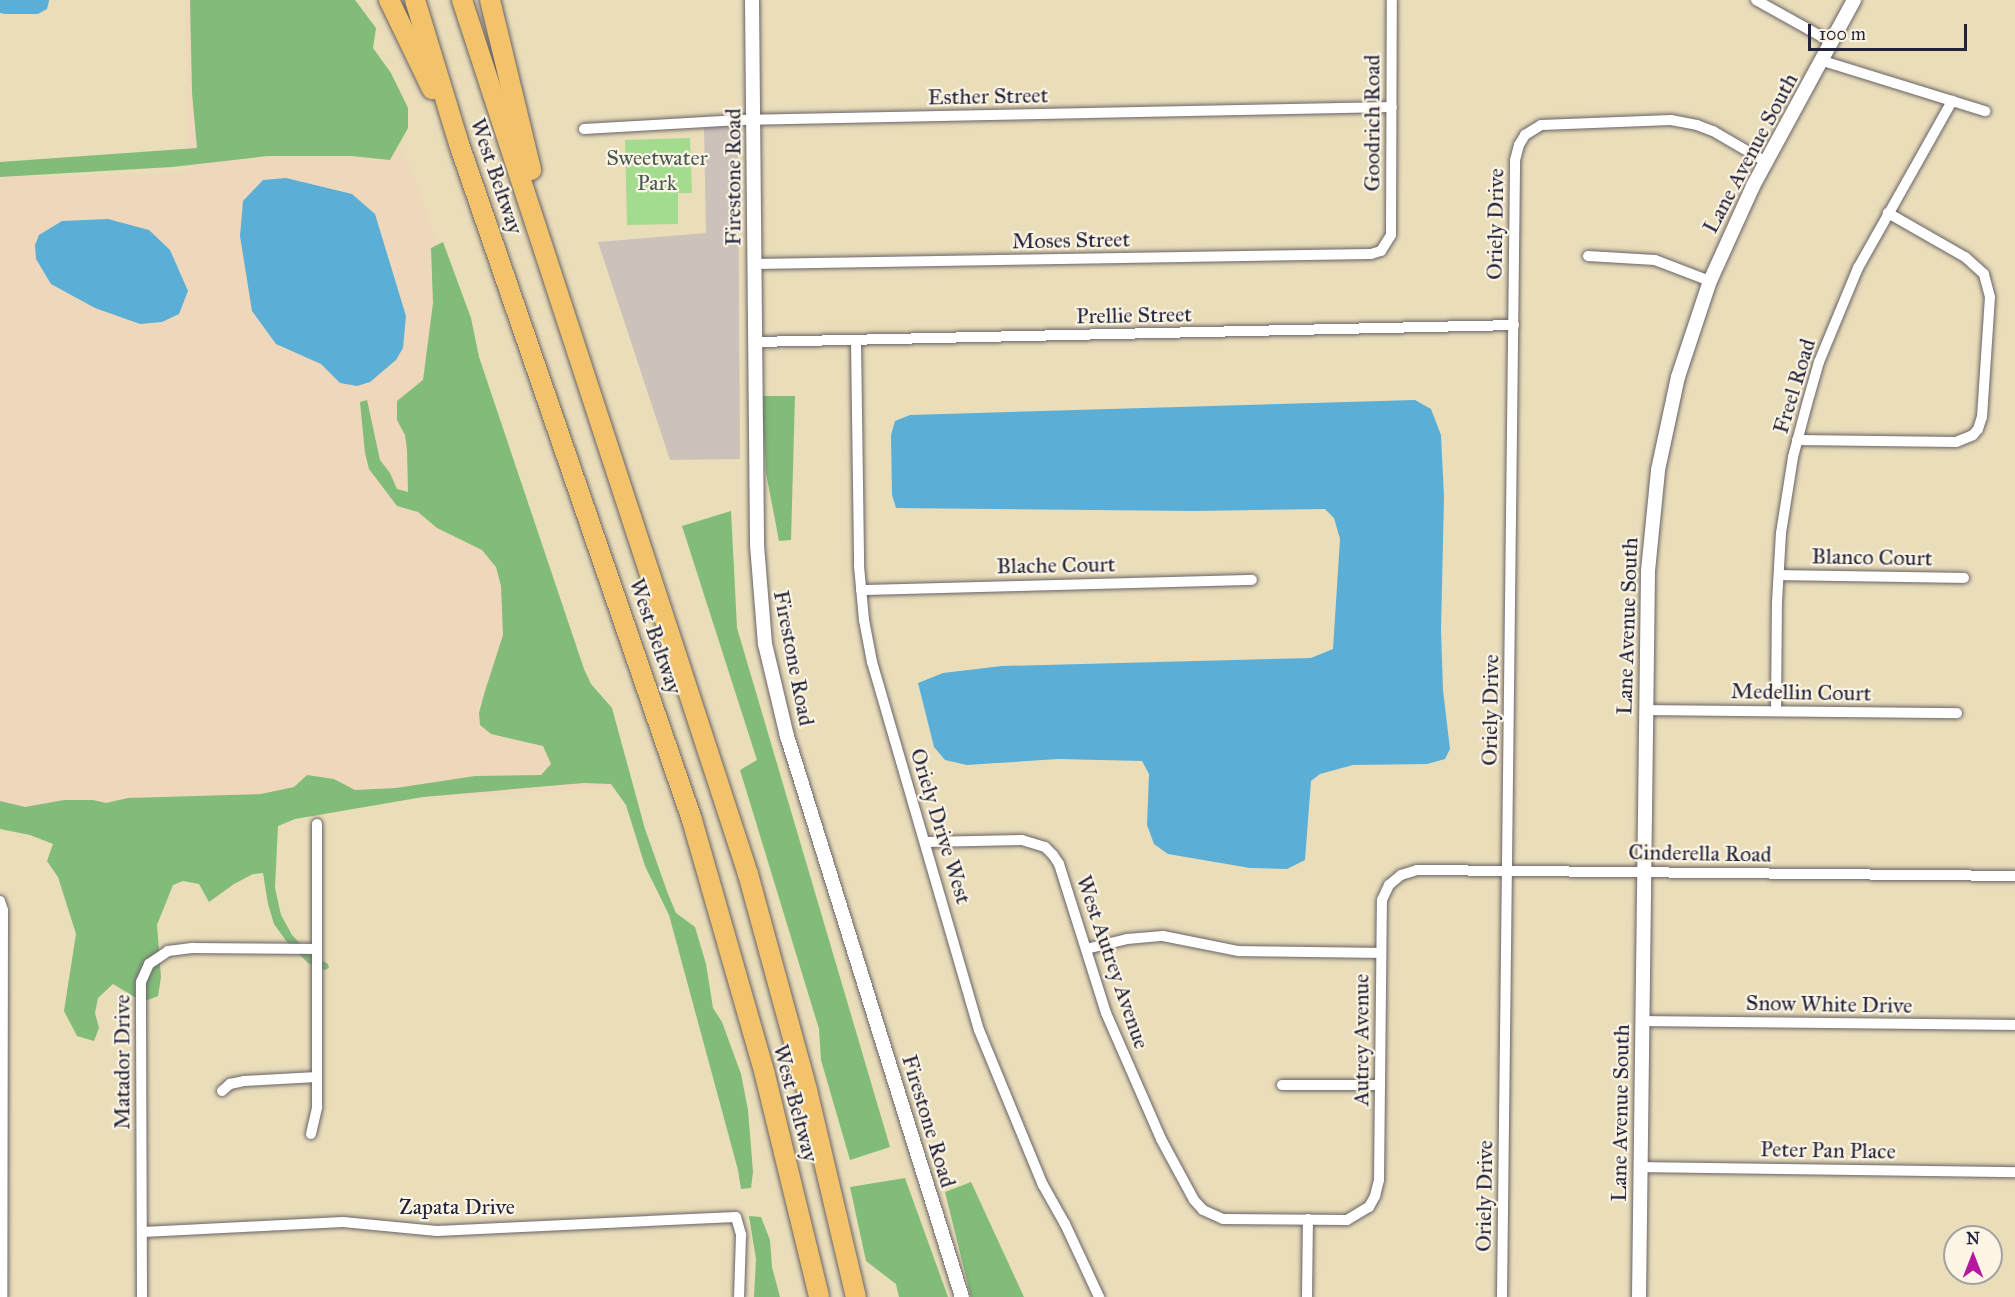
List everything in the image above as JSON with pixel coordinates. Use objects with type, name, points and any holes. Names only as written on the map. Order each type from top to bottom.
[{"type":"highway","points":[[389,0],[459,144]]},
{"type":"highway","name":"West Beltway","points":[[416,0],[459,144],[679,778],[762,1065],[819,1297]]},
{"type":"highway","name":"West Beltway","points":[[462,0],[748,874],[807,1090],[856,1297]]},
{"type":"highway","points":[[490,0],[532,172],[528,196]]},
{"type":"street","name":"Firestone Road","points":[[752,0],[758,579],[772,681],[962,1297]]},
{"type":"street","name":"Goodrich Road","points":[[1386,246],[1391,236],[1392,0]]},
{"type":"street","points":[[1756,0],[1833,43]]},
{"type":"street","name":"Lane Avenue South","points":[[1639,1297],[1648,571],[1658,470],[1678,377],[1710,281],[1766,162],[1833,43],[1854,0]]},
{"type":"street","points":[[1823,61],[1984,111]]},
{"type":"street","name":"Freel Road","points":[[1776,711],[1779,575],[1786,495],[1797,441],[1819,362],[1858,268],[1952,101]]},
{"type":"street","name":"Esther Street","points":[[584,129],[753,120],[1392,107]]},
{"type":"street","name":"Oriely Drive","points":[[1502,1297],[1515,160],[1519,146],[1533,129],[1554,123],[1685,122],[1713,131],[1766,162]]},
{"type":"street","points":[[1797,441],[1956,442],[1973,435],[1982,417],[1990,297],[1986,280],[1971,261],[1888,213]]},
{"type":"street","name":"Moses Street","points":[[754,264],[1371,254],[1386,246]]},
{"type":"street","points":[[1588,256],[1655,260],[1710,281]]},
{"type":"street","name":"Prellie Street","points":[[755,342],[1514,325]]},
{"type":"street","name":"Oriely Drive West","points":[[856,341],[857,513],[861,590],[872,662],[979,1030],[996,1076],[1043,1185],[1065,1224],[1099,1297]]},
{"type":"street","name":"Blanco Court","points":[[1779,575],[1964,578]]},
{"type":"street","name":"Blache Court","points":[[861,590],[1252,580]]},
{"type":"street","name":"Medellin Court","points":[[1645,710],[1957,713]]},
{"type":"street","points":[[310,1134],[317,1107],[317,824]]},
{"type":"street","name":"West Autrey Avenue","points":[[926,842],[1022,840],[1045,847],[1059,864],[1106,1013],[1161,1139],[1194,1200],[1203,1210],[1223,1219],[1308,1219]]},
{"type":"street","name":"Cinderella Road","points":[[1389,885],[1401,874],[1417,870],[2015,876]]},
{"type":"street","name":"Autrey Avenue","points":[[1308,1219],[1347,1220],[1369,1207],[1375,1196],[1378,1180],[1382,900],[1389,885]]},
{"type":"street","points":[[0,901],[3,910],[2,1297]]},
{"type":"street","points":[[1086,949],[1126,939],[1163,936],[1238,951],[1381,952]]},
{"type":"street","name":"Matador Drive","points":[[142,1297],[141,982],[149,964],[168,951],[194,948],[316,949]]},
{"type":"street","name":"Snow White Drive","points":[[1642,1021],[2015,1025]]},
{"type":"street","points":[[222,1091],[230,1084],[244,1081],[317,1077]]},
{"type":"street","points":[[1282,1085],[1380,1085]]},
{"type":"street","name":"Peter Pan Place","points":[[1640,1167],[2015,1172]]},
{"type":"street","name":"Zapata Drive","points":[[143,1232],[343,1222],[437,1231],[736,1217],[741,1234],[739,1297]]},
{"type":"street","points":[[1307,1297],[1308,1219]]},
{"type":"shaded area","points":[[186,0],[330,0],[415,179],[621,787],[0,824],[0,178],[187,173]]},
{"type":"shaded area","points":[[738,125],[740,459],[670,460],[598,242],[706,233],[704,128]]},
{"type":"green space","points":[[190,0],[355,0],[376,28],[373,48],[391,73],[408,108],[408,128],[390,160],[351,156],[268,156],[172,167],[0,177],[0,162],[197,148],[192,93]]},
{"type":"green space","name":"Sweetwater Park","points":[[690,138],[692,193],[678,193],[678,224],[627,225],[625,140]]},
{"type":"green space","points":[[443,242],[471,318],[479,357],[584,669],[591,684],[612,708],[645,829],[676,913],[695,927],[706,964],[713,1008],[722,1022],[741,1074],[748,1110],[753,1172],[751,1188],[741,1189],[738,1170],[669,915],[645,866],[626,805],[611,784],[584,783],[423,797],[295,819],[278,826],[275,888],[281,915],[292,935],[308,952],[328,964],[329,968],[325,970],[308,963],[287,942],[274,924],[263,873],[253,874],[234,884],[209,902],[199,884],[183,881],[173,885],[157,925],[161,977],[158,996],[143,1002],[113,984],[98,998],[95,1013],[99,1028],[94,1041],[77,1036],[64,1011],[76,934],[58,877],[47,861],[53,844],[30,835],[0,829],[0,801],[25,807],[64,800],[93,800],[106,803],[128,798],[261,794],[294,787],[307,775],[334,779],[355,790],[396,788],[475,776],[541,775],[551,764],[543,746],[491,734],[480,725],[479,713],[503,635],[501,586],[496,567],[482,550],[437,528],[418,512],[397,506],[369,469],[365,453],[360,402],[367,400],[380,460],[390,473],[397,489],[408,492],[407,450],[405,435],[397,420],[397,401],[423,380],[433,303],[431,248]]},
{"type":"green space","points":[[762,396],[795,396],[791,540],[779,541],[766,473]]},
{"type":"green space","points":[[731,511],[737,628],[890,1147],[850,1160],[821,1060],[819,1029],[740,770],[757,760],[682,526]]},
{"type":"green space","points":[[905,1178],[948,1297],[899,1297],[896,1284],[866,1261],[850,1187]]},
{"type":"green space","points":[[971,1182],[1024,1297],[971,1297],[945,1192]]},
{"type":"green space","points":[[749,1216],[761,1217],[770,1240],[772,1267],[780,1297],[754,1297],[756,1259]]},
{"type":"water","points":[[0,0],[49,1],[47,9],[38,14],[5,14],[0,13]]},
{"type":"water","points":[[286,178],[352,194],[375,214],[406,316],[403,348],[396,360],[370,382],[357,386],[340,383],[321,364],[276,344],[252,311],[240,236],[243,201],[263,180]]},
{"type":"water","points":[[108,219],[149,230],[170,250],[188,291],[179,314],[162,322],[140,324],[95,308],[51,284],[36,259],[35,245],[39,235],[62,221]]},
{"type":"water","points":[[1415,400],[1431,409],[1441,435],[1444,497],[1441,630],[1443,690],[1450,749],[1445,759],[1427,764],[1353,765],[1320,774],[1311,781],[1305,860],[1287,869],[1250,868],[1168,854],[1154,844],[1147,825],[1149,774],[1142,761],[1058,759],[967,765],[945,760],[934,747],[918,683],[943,673],[1002,666],[1311,658],[1333,649],[1340,539],[1334,518],[1325,509],[1194,511],[896,508],[892,495],[891,435],[895,421],[910,415]]}]
